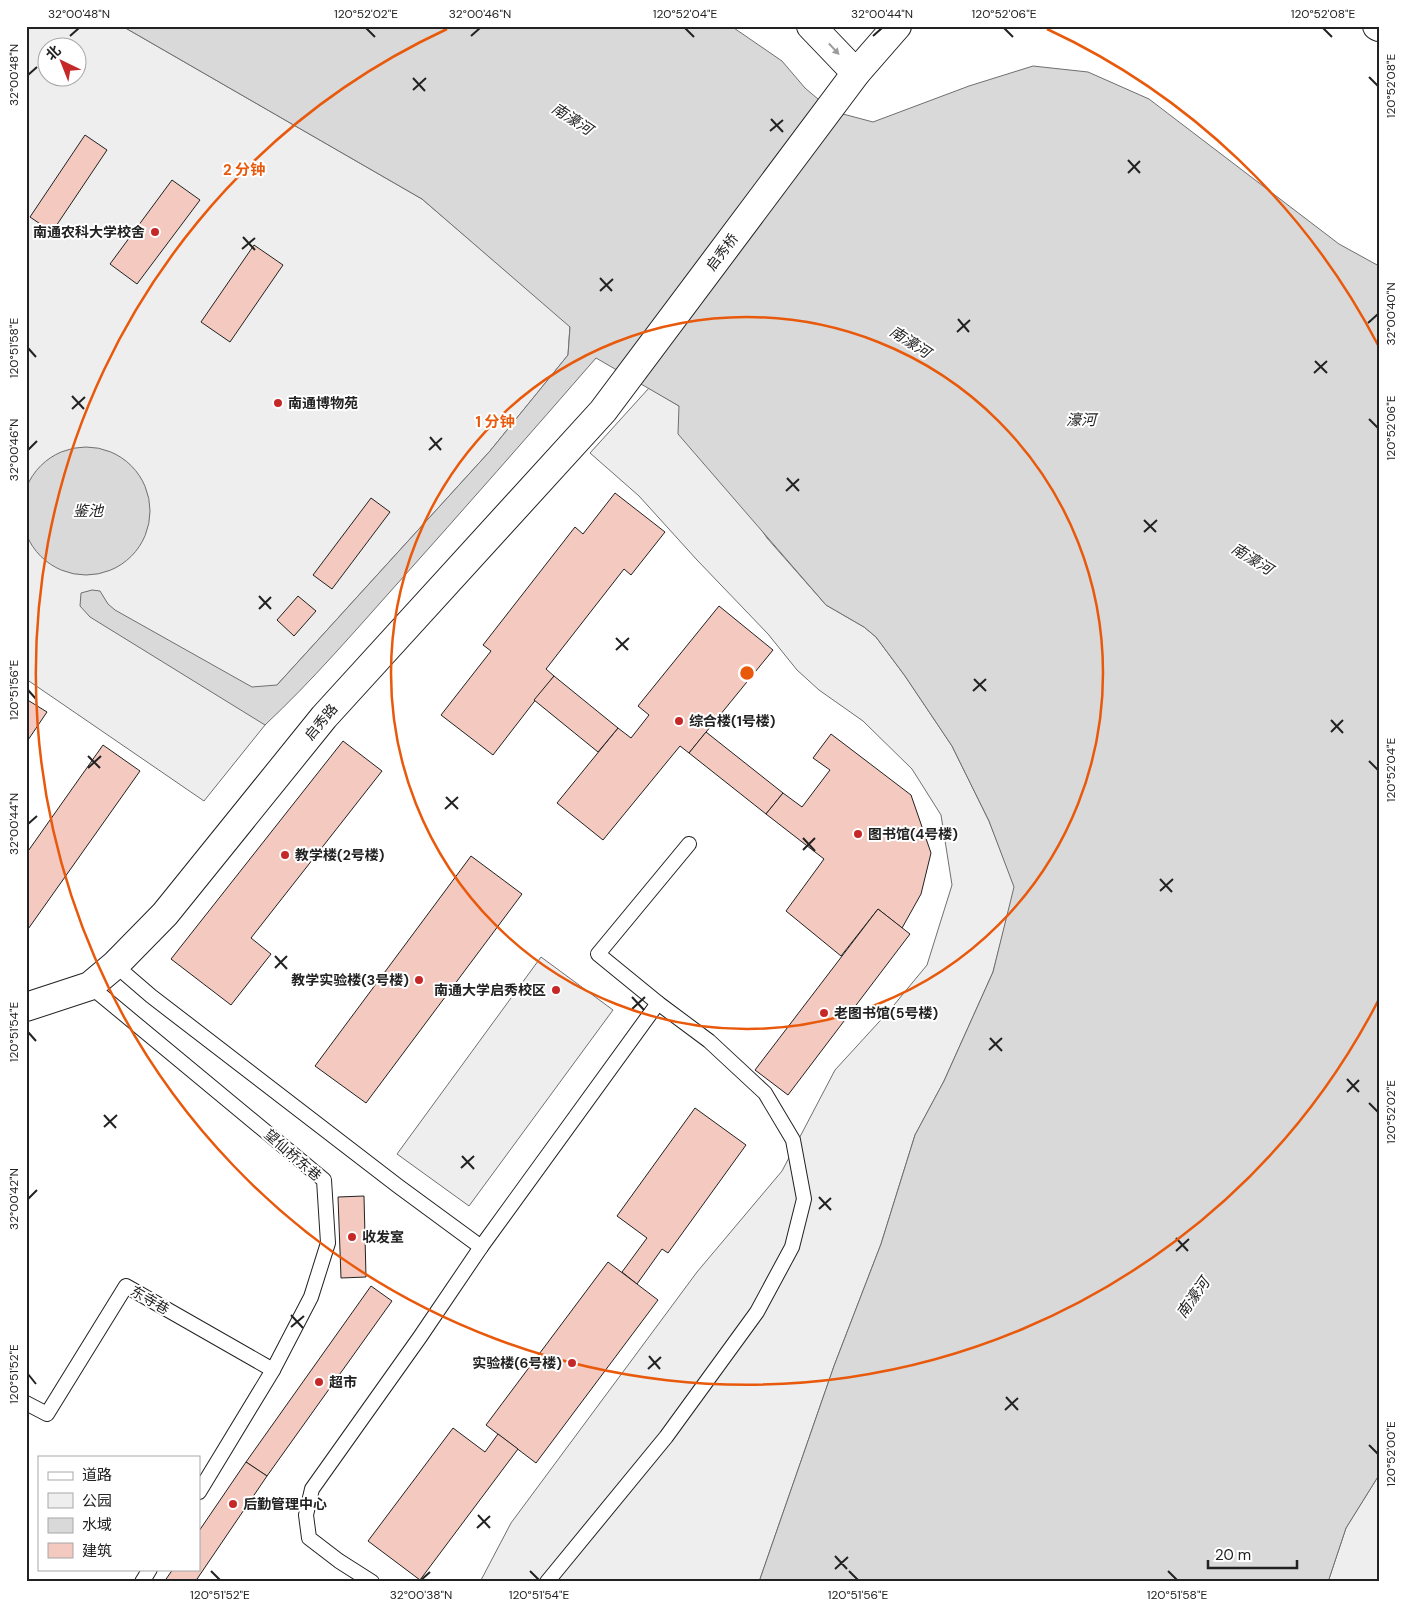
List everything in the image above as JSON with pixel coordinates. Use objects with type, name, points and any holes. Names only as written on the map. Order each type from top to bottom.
[{"type":"street","points":[[811,26],[819,33],[849,83],[896,26]]},
{"type":"street","name":"启秀桥","points":[[603,411],[849,83]]},
{"type":"street","name":"启秀路","points":[[26,1007],[90,986],[115,965],[165,914],[324,717],[603,411]]},
{"type":"lane","points":[[547,1582],[666,1437],[757,1312],[792,1247],[804,1199],[793,1140],[765,1093],[710,1041],[658,1003],[598,954],[690,844]]},
{"type":"lane","points":[[115,965],[151,996],[481,1248]]},
{"type":"lane","name":"望仙桥东巷","points":[[90,986],[324,1180],[328,1243],[311,1297],[273,1370],[200,1490]]},
{"type":"lane","points":[[372,1582],[309,1538],[306,1514],[312,1488],[409,1353],[481,1248],[658,1003]]},
{"type":"lane","name":"东寺巷","points":[[26,1403],[47,1414],[126,1286],[273,1370]]},
{"type":"lane","points":[[142,1582],[149,1570]]},
{"type":"green space","name":"南通博物苑","points":[[26,26],[122,26],[422,199],[570,326],[568,355],[490,451],[277,685],[265,725],[204,801],[26,679]]},
{"type":"green space","points":[[649,388],[679,406],[767,538],[826,605],[864,627],[876,637],[905,676],[952,746],[989,821],[1015,887],[993,972],[944,1081],[915,1135],[881,1244],[834,1366],[759,1582],[480,1582],[511,1523],[697,1272],[782,1171],[835,1070],[889,1011],[927,965],[952,885],[941,815],[912,769],[863,721],[819,690],[797,670],[768,634],[639,496],[590,453]]},
{"type":"green space","points":[[541,957],[613,1010],[469,1206],[397,1154]]},
{"type":"green space","points":[[1379,1475],[1379,1582],[1328,1582],[1346,1528]]},
{"type":"water","name":"濠河","points":[[122,26],[731,26],[782,61],[805,88],[825,105],[843,114],[873,122],[969,86],[1033,66],[1088,72],[1149,99],[1339,244],[1379,266],[1379,1475],[1346,1528],[1328,1582],[759,1582],[834,1366],[881,1244],[915,1135],[944,1081],[993,972],[1014,887],[989,821],[952,746],[876,637],[864,627],[826,605],[678,434],[679,406],[596,358],[349,638],[265,725],[90,617],[80,606],[81,593],[92,590],[100,591],[108,604],[115,610],[252,687],[277,685],[490,451],[568,355],[570,327],[422,199]]},
{"type":"water","name":"鉴池","points":[[86,447],[110,452],[131,466],[145,487],[150,511],[145,535],[131,556],[110,570],[86,575],[62,570],[41,556],[27,535],[22,511],[27,487],[41,466],[62,452]]},
{"type":"building","points":[[85,135],[107,150],[52,232],[30,217]]},
{"type":"building","name":"南通农科大学校舍","points":[[172,180],[200,200],[137,284],[110,264]]},
{"type":"building","points":[[254,245],[283,265],[230,342],[201,322]]},
{"type":"building","points":[[615,493],[665,532],[631,575],[624,569],[546,669],[554,676],[493,755],[441,715],[491,651],[483,645],[575,527],[583,534]]},
{"type":"building","points":[[371,498],[390,512],[332,589],[313,575]]},
{"type":"building","points":[[298,596],[316,611],[294,636],[277,620]]},
{"type":"building","name":"综合楼(1号楼)","points":[[719,606],[773,650],[689,753],[680,746],[603,840],[557,803],[618,728],[631,738],[649,715],[638,706]]},
{"type":"building","points":[[554,676],[618,728],[598,752],[534,700]]},
{"type":"building","points":[[26,699],[47,712],[26,743]]},
{"type":"building","points":[[706,732],[783,793],[766,814],[689,753]]},
{"type":"building","name":"图书馆(4号楼)","points":[[831,734],[911,795],[931,853],[921,894],[902,928],[878,909],[841,956],[786,911],[824,859],[766,814],[783,793],[802,807],[830,770],[813,758]]},
{"type":"building","name":"教学楼(2号楼)","points":[[343,741],[382,771],[251,938],[271,954],[231,1005],[171,959]]},
{"type":"building","points":[[103,745],[140,771],[26,932],[26,854]]},
{"type":"building","name":"教学实验楼(3号楼)","points":[[471,856],[522,894],[366,1103],[315,1066]]},
{"type":"building","name":"老图书馆(5号楼)","points":[[878,909],[910,934],[788,1095],[755,1070]]},
{"type":"building","points":[[695,1108],[746,1145],[668,1253],[662,1249],[637,1284],[622,1272],[647,1238],[617,1216]]},
{"type":"building","name":"收发室","points":[[364,1196],[366,1277],[341,1278],[338,1197]]},
{"type":"building","name":"实验楼(6号楼)","points":[[608,1262],[658,1300],[536,1463],[486,1425]]},
{"type":"building","name":"超市","points":[[371,1286],[392,1301],[267,1476],[246,1462]]},
{"type":"building","points":[[453,1428],[485,1452],[498,1434],[518,1449],[420,1580],[368,1541]]},
{"type":"building","name":"后勤管理中心","points":[[246,1462],[267,1476],[195,1582],[164,1582],[172,1570],[200,1570],[200,1530]]},
{"type":"place","name":"南通农科大学校舍","points":[[155,232]]},
{"type":"place","name":"南通博物苑","points":[[278,403]]},
{"type":"place","name":"综合楼(1号楼)","points":[[679,721]]},
{"type":"place","name":"图书馆(4号楼)","points":[[858,834]]},
{"type":"place","name":"教学楼(2号楼)","points":[[285,855]]},
{"type":"place","name":"教学实验楼(3号楼)","points":[[419,980]]},
{"type":"place","name":"南通大学启秀校区","points":[[556,990]]},
{"type":"place","name":"老图书馆(5号楼)","points":[[824,1013]]},
{"type":"place","name":"收发室","points":[[352,1237]]},
{"type":"place","name":"实验楼(6号楼)","points":[[572,1363]]},
{"type":"place","name":"超市","points":[[319,1382]]},
{"type":"place","name":"后勤管理中心","points":[[233,1504]]},
{"type":"water label","name":"南濠河","points":[[572,119]]},
{"type":"water label","name":"南濠河","points":[[910,342]]},
{"type":"water label","name":"南濠河","points":[[1252,559]]},
{"type":"water label","name":"南濠河","points":[[1193,1298]]}]
